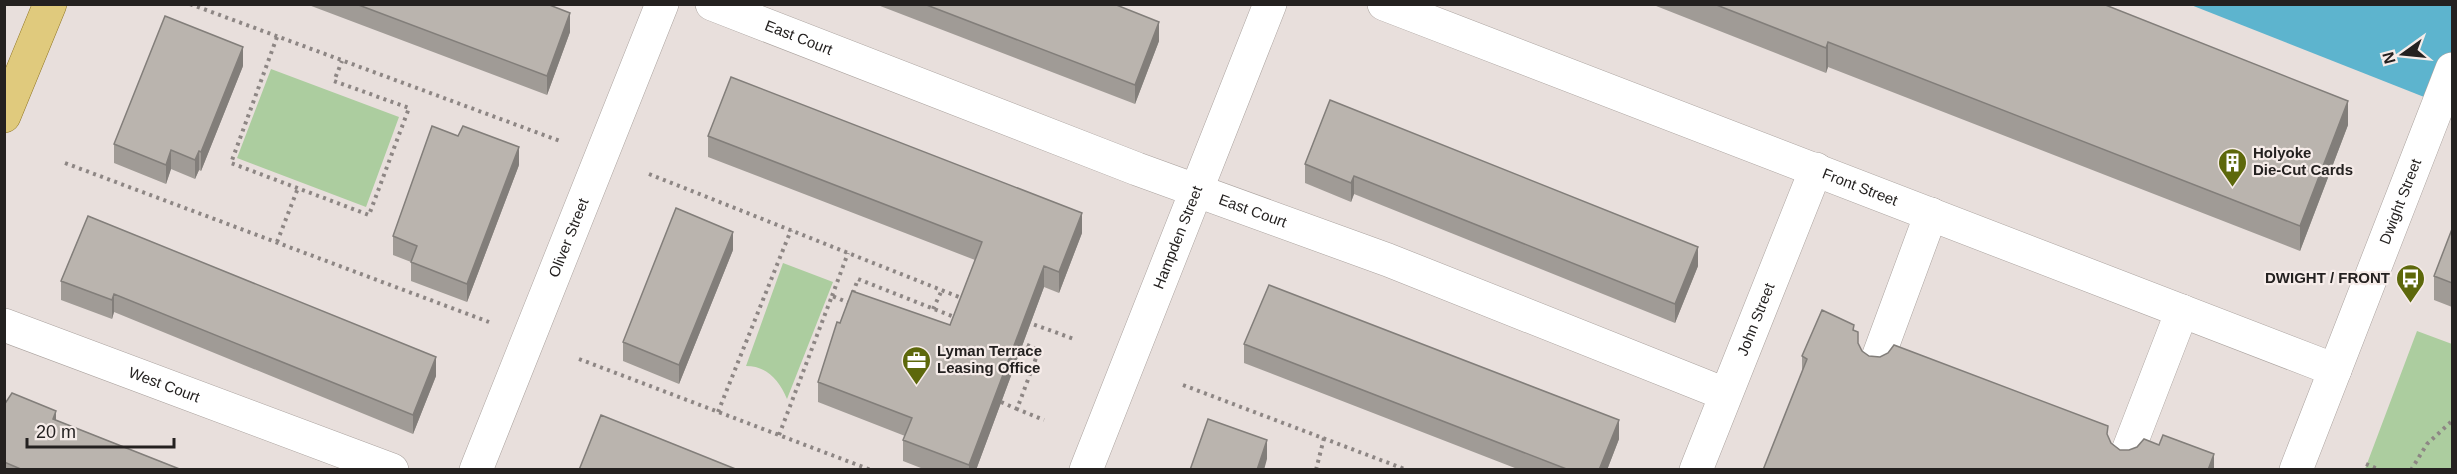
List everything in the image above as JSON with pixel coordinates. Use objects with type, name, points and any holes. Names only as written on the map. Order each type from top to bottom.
[{"type":"main road","points":[[4,116],[50,4]]},
{"type":"street","name":"Oliver Street","points":[[476,470],[662,4]]},
{"type":"street","name":"East Court","points":[[712,4],[1196,191],[1388,260],[1725,394]]},
{"type":"street","name":"Hampden Street","points":[[1086,470],[1270,4]]},
{"type":"street","name":"Front Street","points":[[1384,4],[2335,370]]},
{"type":"street","name":"Dwight Street","points":[[2296,470],[2452,69]]},
{"type":"street","name":"John Street","points":[[1696,470],[1816,169]]},
{"type":"street","points":[[1876,363],[1931,214]]},
{"type":"street","points":[[2126,456],[2182,311]]},
{"type":"street","name":"West Court","points":[[4,325],[392,470]]},
{"type":"path","points":[[190,4],[561,142]]},
{"type":"path","points":[[277,37],[231,163],[369,215],[410,108],[334,81],[342,61]]},
{"type":"path","points":[[65,163],[492,323]]},
{"type":"path","points":[[649,174],[975,303]]},
{"type":"path","points":[[277,242],[298,188]]},
{"type":"path","points":[[718,412],[791,230]]},
{"type":"path","points":[[779,435],[848,253]]},
{"type":"path","points":[[862,296],[852,293],[858,279],[965,321]]},
{"type":"path","points":[[933,309],[942,291]]},
{"type":"path","points":[[832,297],[854,304]]},
{"type":"path","points":[[1019,319],[1074,339]]},
{"type":"path","points":[[1017,409],[1039,350],[1018,341]]},
{"type":"path","points":[[579,359],[871,470]]},
{"type":"path","points":[[1183,385],[1407,470]]},
{"type":"path","points":[[1001,402],[1044,420]]},
{"type":"path","points":[[2411,470],[2427,444],[2452,421]]},
{"type":"path","points":[[1316,470],[1324,438]]},
{"type":"path","points":[[1390,470],[1393,464]]},
{"type":"path","points":[[2366,464],[2380,470]]},
{"type":"green space","points":[[271,69],[399,117],[366,207],[237,158]]},
{"type":"green space","points":[[783,263],[833,282],[787,399],[771,375],[760,368],[746,366]]},
{"type":"green space","points":[[2417,331],[2452,344],[2452,469],[2365,469]]},
{"type":"water","points":[[2191,5],[2452,5],[2452,108]]},
{"type":"building","points":[[356,4],[547,4],[570,13],[547,76]]},
{"type":"building","points":[[924,4],[1114,4],[1159,22],[1135,85]]},
{"type":"building","name":"Holyoke Die-Cut Cards","points":[[1714,4],[2103,4],[2348,101],[2300,226],[1828,42],[1826,48]]},
{"type":"building","points":[[165,16],[243,47],[201,152],[199,151],[195,160],[171,150],[166,165],[114,144]]},
{"type":"building","points":[[731,77],[1082,213],[1059,272],[1044,266],[969,465],[903,440],[912,418],[818,382],[837,322],[840,323],[852,291],[950,325],[982,242],[708,136]]},
{"type":"building","points":[[1330,100],[1698,247],[1675,304],[1354,176],[1351,183],[1305,164]]},
{"type":"building","points":[[432,126],[458,136],[463,126],[519,147],[467,284],[411,262],[417,246],[393,236]]},
{"type":"building","points":[[676,208],[733,232],[679,365],[623,342]]},
{"type":"building","points":[[88,216],[436,357],[413,415],[114,294],[112,300],[61,281]]},
{"type":"building","points":[[2452,229],[2452,283],[2434,276]]},
{"type":"building","points":[[1269,285],[1619,420],[1599,470],[1569,470],[1244,344]]},
{"type":"building","points":[[1822,310],[1854,325],[1853,330],[1858,332],[1858,343],[1862,351],[1869,356],[1880,357],[1888,353],[1894,345],[2108,426],[2107,434],[2111,443],[2120,450],[2137,447],[2144,439],[2159,445],[2163,435],[2214,454],[2208,470],[1763,470],[1807,359],[1802,356]]},
{"type":"building","points":[[12,393],[56,411],[53,419],[182,470],[23,470],[4,462],[4,405]]},
{"type":"building","points":[[601,415],[738,470],[579,470]]},
{"type":"building","points":[[1208,419],[1267,440],[1257,470],[1190,470]]},
{"type":"place","name":"Holyoke Die-Cut Cards","points":[[2232,188]]},
{"type":"place","name":"DWIGHT / FRONT","points":[[2411,304]]},
{"type":"place","name":"Lyman Terrace Leasing Office","points":[[916,386]]}]
